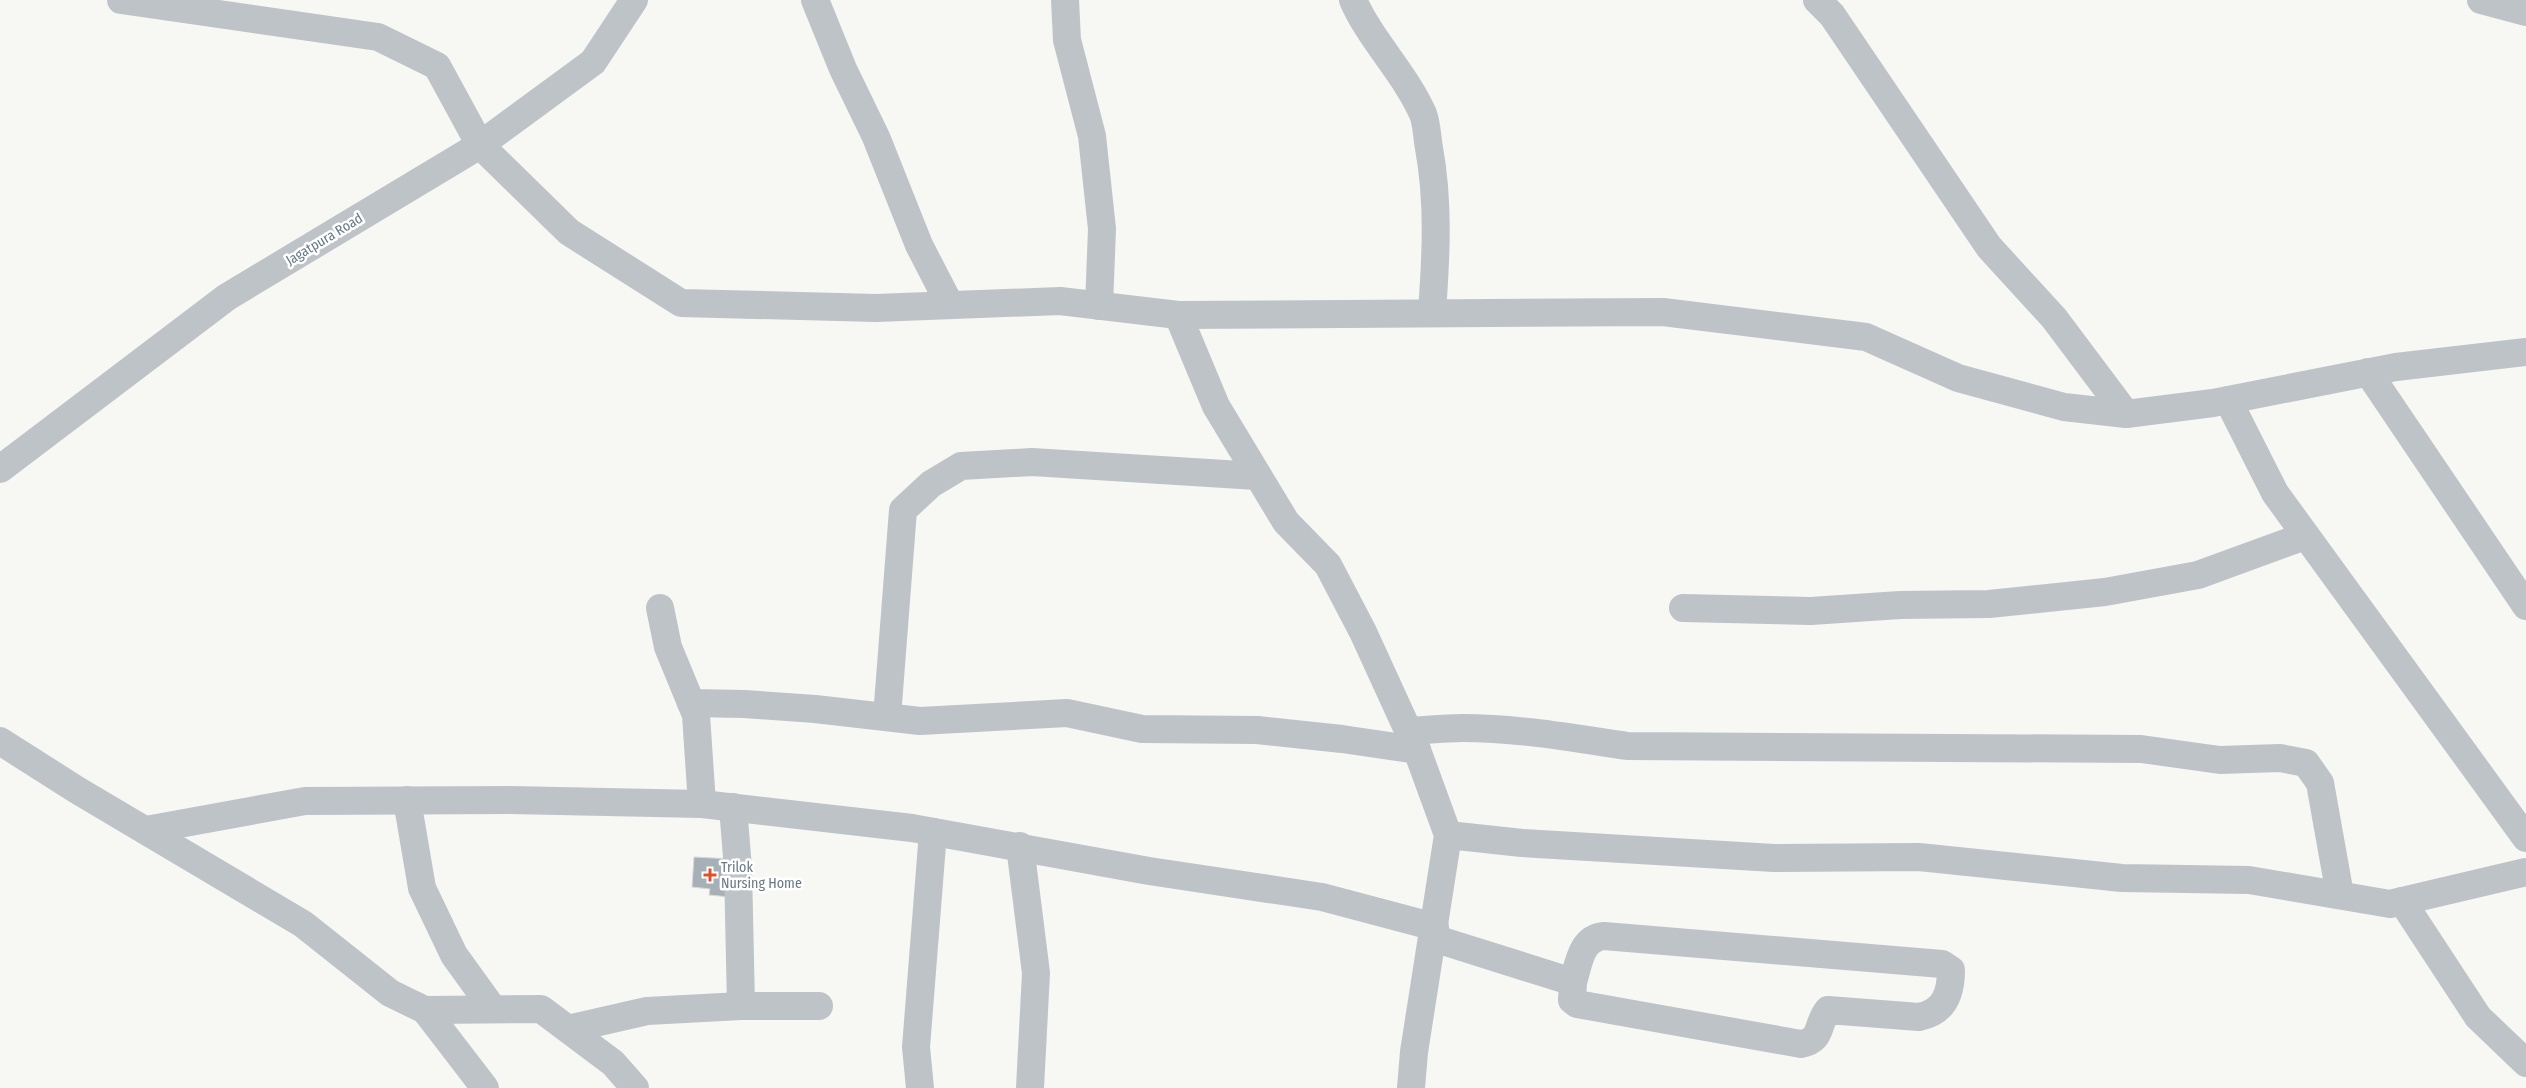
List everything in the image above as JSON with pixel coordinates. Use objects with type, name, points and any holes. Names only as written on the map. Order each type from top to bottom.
[{"type":"street","points":[[121,0],[378,37],[437,66],[480,145],[568,232],[681,303],[876,308],[1060,301],[1178,315],[1663,312],[1866,337],[1958,378],[2064,407],[2126,414],[2228,400],[2396,367],[2526,352]]},
{"type":"street","name":"Jagatpura Road","points":[[0,469],[227,298],[480,145],[593,62],[634,0]]},
{"type":"street","points":[[815,0],[843,69],[876,137],[919,245],[950,305]]},
{"type":"street","points":[[1065,0],[1068,40],[1092,136],[1102,229],[1099,306]]},
{"type":"street","points":[[1353,0],[1359,14],[1404,82],[1423,115],[1435,181],[1436,254],[1432,312]]},
{"type":"street","points":[[1817,0],[1832,15],[1989,247],[2054,318],[2126,414]]},
{"type":"street","points":[[2481,0],[2526,12]]},
{"type":"street","points":[[1178,315],[1216,406],[1286,522],[1328,565],[1363,632],[1413,741],[1448,835],[1414,1052],[1412,1088]]},
{"type":"street","points":[[2368,372],[2526,606]]},
{"type":"street","points":[[2228,400],[2275,493],[2526,838]]},
{"type":"street","points":[[887,717],[904,510],[931,484],[961,466],[1032,462],[1257,476]]},
{"type":"street","points":[[1683,608],[1811,611],[1900,605],[1990,604],[2105,592],[2198,575],[2305,536]]},
{"type":"street","points":[[660,608],[668,648],[696,715],[702,804]]},
{"type":"street","points":[[691,703],[762,705],[920,721],[1067,713],[1142,729],[1257,730],[1342,739],[1413,741],[1462,728],[1545,733],[1627,746],[2141,749],[2220,760],[2280,758],[2306,763],[2320,783],[2340,895]]},
{"type":"street","points":[[0,740],[77,790],[303,924],[390,993],[425,1010],[541,1009],[613,1063],[635,1088]]},
{"type":"street","points":[[146,830],[305,800],[702,804],[733,807],[934,832],[1020,846],[1149,871],[1322,896],[1573,982]]},
{"type":"street","points":[[407,800],[422,888],[454,955],[493,1010]]},
{"type":"street","points":[[733,807],[738,869],[741,1006]]},
{"type":"street","points":[[920,1088],[916,1047],[934,832]]},
{"type":"street","points":[[1448,835],[1522,844],[1774,858],[1919,857],[2122,878],[2249,880],[2390,904],[2526,872]]},
{"type":"street","points":[[1020,846],[1036,973],[1030,1088]]},
{"type":"street","points":[[2402,901],[2478,1017],[2526,1063]]},
{"type":"street","points":[[1604,936],[1942,964],[1951,970],[1951,984],[1941,1008],[1933,1014],[1919,1017],[1828,1010],[1816,1038],[1812,1042],[1801,1044],[1577,1004],[1572,1000],[1573,982],[1586,943],[1593,937],[1604,936]]},
{"type":"street","points":[[568,1029],[647,1011],[741,1006],[819,1006]]},
{"type":"street","points":[[425,1010],[485,1088]]},
{"type":"building","points":[[694,857],[733,859],[730,897],[709,895],[710,889],[692,887]]},
{"type":"place","name":"Trilok Nursing Home","points":[[710,875]]}]
